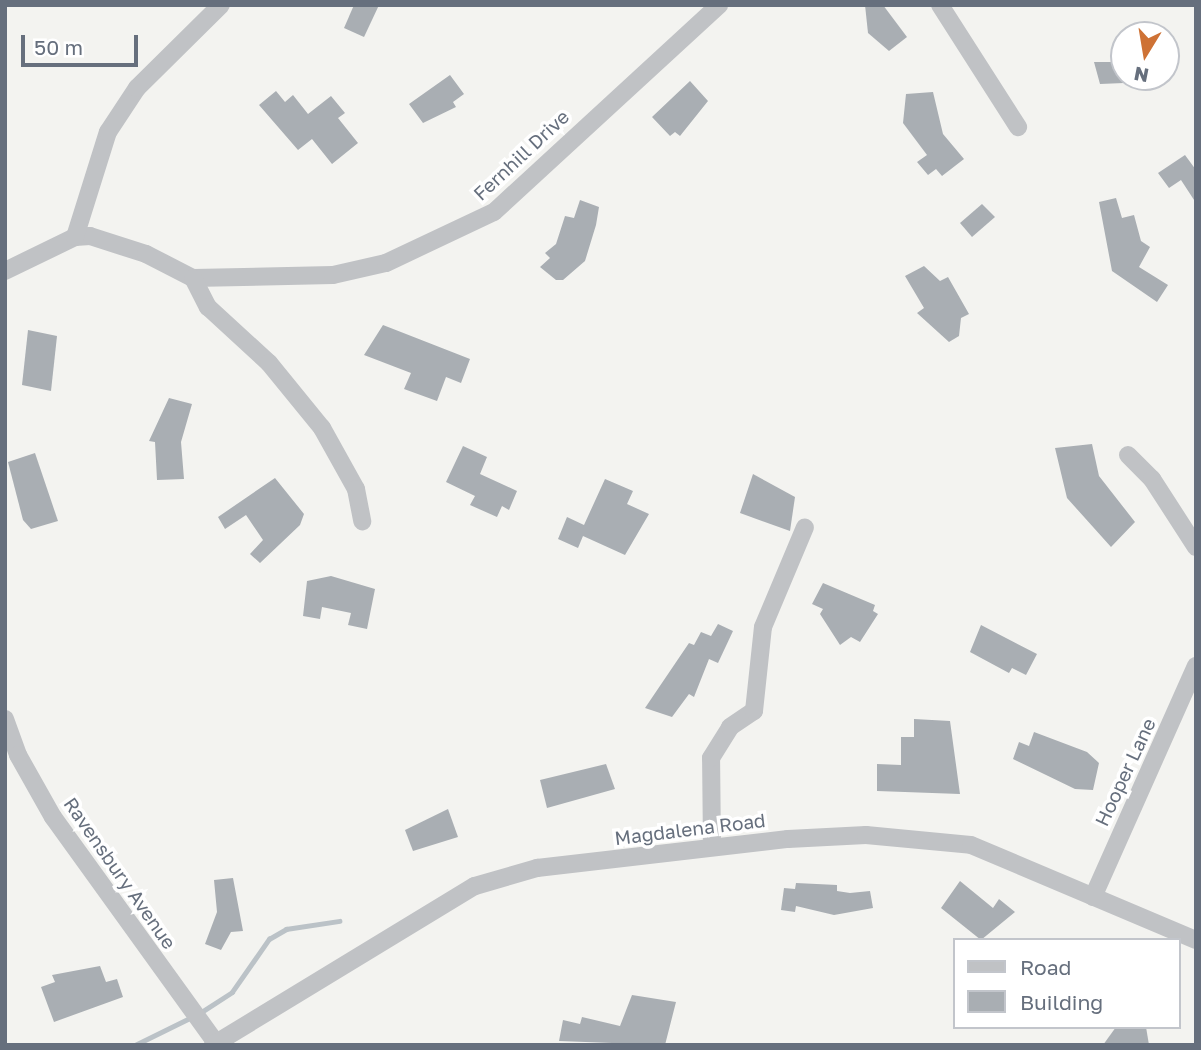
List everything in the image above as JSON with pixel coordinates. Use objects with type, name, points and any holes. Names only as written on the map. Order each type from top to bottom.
[{"type":"street","points":[[5,271],[75,237],[107,132],[137,88],[221,5]]},
{"type":"street","name":"Fernhill Drive","points":[[75,237],[90,236],[145,254],[193,278],[333,275],[386,263],[453,236],[494,212],[719,5]]},
{"type":"street","points":[[940,5],[1018,127]]},
{"type":"street","points":[[193,278],[208,307],[269,363],[322,428],[356,489],[362,521]]},
{"type":"street","points":[[1128,455],[1152,478],[1196,547]]},
{"type":"street","points":[[712,847],[711,758],[730,727],[754,711],[763,627],[805,527]]},
{"type":"street","name":"Hooper Lane","points":[[1093,897],[1196,666]]},
{"type":"street","name":"Ravensbury Avenue","points":[[5,719],[11,758],[215,1044]]},
{"type":"street","name":"Magdalena Road","points":[[215,1044],[475,886],[537,868],[712,847],[788,839],[923,837],[971,845],[1196,940]]},
{"type":"building","points":[[354,5],[379,5],[364,37],[344,28]]},
{"type":"building","points":[[865,5],[883,5],[907,37],[889,51],[868,33]]},
{"type":"building","points":[[1094,62],[1110,62],[1110,84],[1100,84]]},
{"type":"building","points":[[450,75],[464,94],[453,102],[456,107],[423,123],[409,104]]},
{"type":"building","points":[[690,81],[708,101],[680,136],[675,132],[670,136],[652,117]]},
{"type":"building","points":[[276,91],[285,102],[293,95],[308,114],[331,96],[345,113],[338,118],[358,143],[332,164],[312,139],[298,150],[259,105]]},
{"type":"building","points":[[933,92],[943,134],[964,159],[942,176],[936,169],[928,175],[917,162],[927,155],[903,123],[906,94]]},
{"type":"building","points":[[1185,155],[1196,170],[1196,203],[1181,180],[1169,188],[1158,173]]},
{"type":"building","points":[[1116,198],[1122,218],[1134,215],[1141,241],[1150,247],[1139,267],[1168,285],[1157,302],[1112,271],[1099,202]]},
{"type":"building","points":[[580,200],[599,207],[596,225],[585,261],[563,280],[556,280],[540,267],[550,258],[545,253],[556,244],[565,216],[574,218]]},
{"type":"building","points":[[982,204],[995,217],[972,237],[960,223]]},
{"type":"building","points":[[924,266],[940,281],[948,277],[969,314],[961,318],[959,336],[949,342],[917,313],[924,308],[905,276]]},
{"type":"building","points":[[383,325],[470,359],[461,383],[446,377],[437,401],[404,389],[411,373],[364,355]]},
{"type":"building","points":[[28,330],[57,336],[51,391],[22,385]]},
{"type":"building","points":[[169,398],[192,404],[181,442],[184,479],[157,480],[155,442],[149,441]]},
{"type":"building","points":[[1092,444],[1099,476],[1135,522],[1111,547],[1067,498],[1055,448]]},
{"type":"building","points":[[463,446],[487,457],[480,474],[517,491],[509,510],[502,506],[497,517],[470,505],[475,496],[446,482]]},
{"type":"building","points":[[35,453],[58,521],[31,529],[23,520],[8,462]]},
{"type":"building","points":[[753,474],[795,497],[790,531],[740,513]]},
{"type":"building","points":[[275,478],[304,514],[300,525],[260,563],[250,554],[263,540],[246,515],[225,529],[218,517]]},
{"type":"building","points":[[605,479],[633,491],[627,504],[649,514],[625,555],[583,536],[578,548],[558,539],[567,517],[584,525]]},
{"type":"building","points":[[331,576],[375,589],[367,629],[348,625],[351,613],[322,607],[320,619],[303,616],[307,581]]},
{"type":"building","points":[[823,583],[875,605],[873,611],[878,614],[860,642],[851,637],[840,645],[820,614],[823,609],[812,604]]},
{"type":"building","points":[[718,624],[733,631],[718,663],[709,659],[694,697],[689,694],[672,717],[645,708],[689,643],[694,645],[701,632],[711,636]]},
{"type":"building","points":[[981,625],[1037,654],[1026,675],[1012,668],[1009,673],[970,652]]},
{"type":"building","points":[[914,719],[950,721],[960,794],[877,791],[877,764],[901,765],[901,737],[914,737]]},
{"type":"building","points":[[1034,732],[1087,752],[1099,763],[1093,790],[1075,789],[1013,759],[1019,742],[1029,746]]},
{"type":"building","points":[[606,764],[615,789],[547,808],[540,780]]},
{"type":"building","points":[[448,809],[458,837],[413,851],[405,830]]},
{"type":"building","points":[[233,878],[243,931],[231,932],[221,950],[205,944],[217,912],[214,880]]},
{"type":"building","points":[[960,881],[993,908],[999,899],[1015,912],[983,938],[978,938],[941,908]]},
{"type":"building","points":[[796,883],[837,885],[837,891],[850,893],[870,891],[873,908],[834,915],[796,906],[795,912],[781,910],[784,888],[795,889]]},
{"type":"building","points":[[100,966],[106,982],[117,979],[123,997],[54,1022],[41,987],[55,982],[52,975]]},
{"type":"building","points":[[632,995],[676,1002],[665,1045],[559,1041],[563,1020],[580,1024],[582,1017],[620,1026]]},
{"type":"building","points":[[1115,1029],[1146,1029],[1149,1045],[1103,1045]]},
{"type":"waterway","points":[[200,1013],[232,992],[269,939],[286,929],[339,921]]},
{"type":"waterway","points":[[135,1045],[192,1017]]}]
